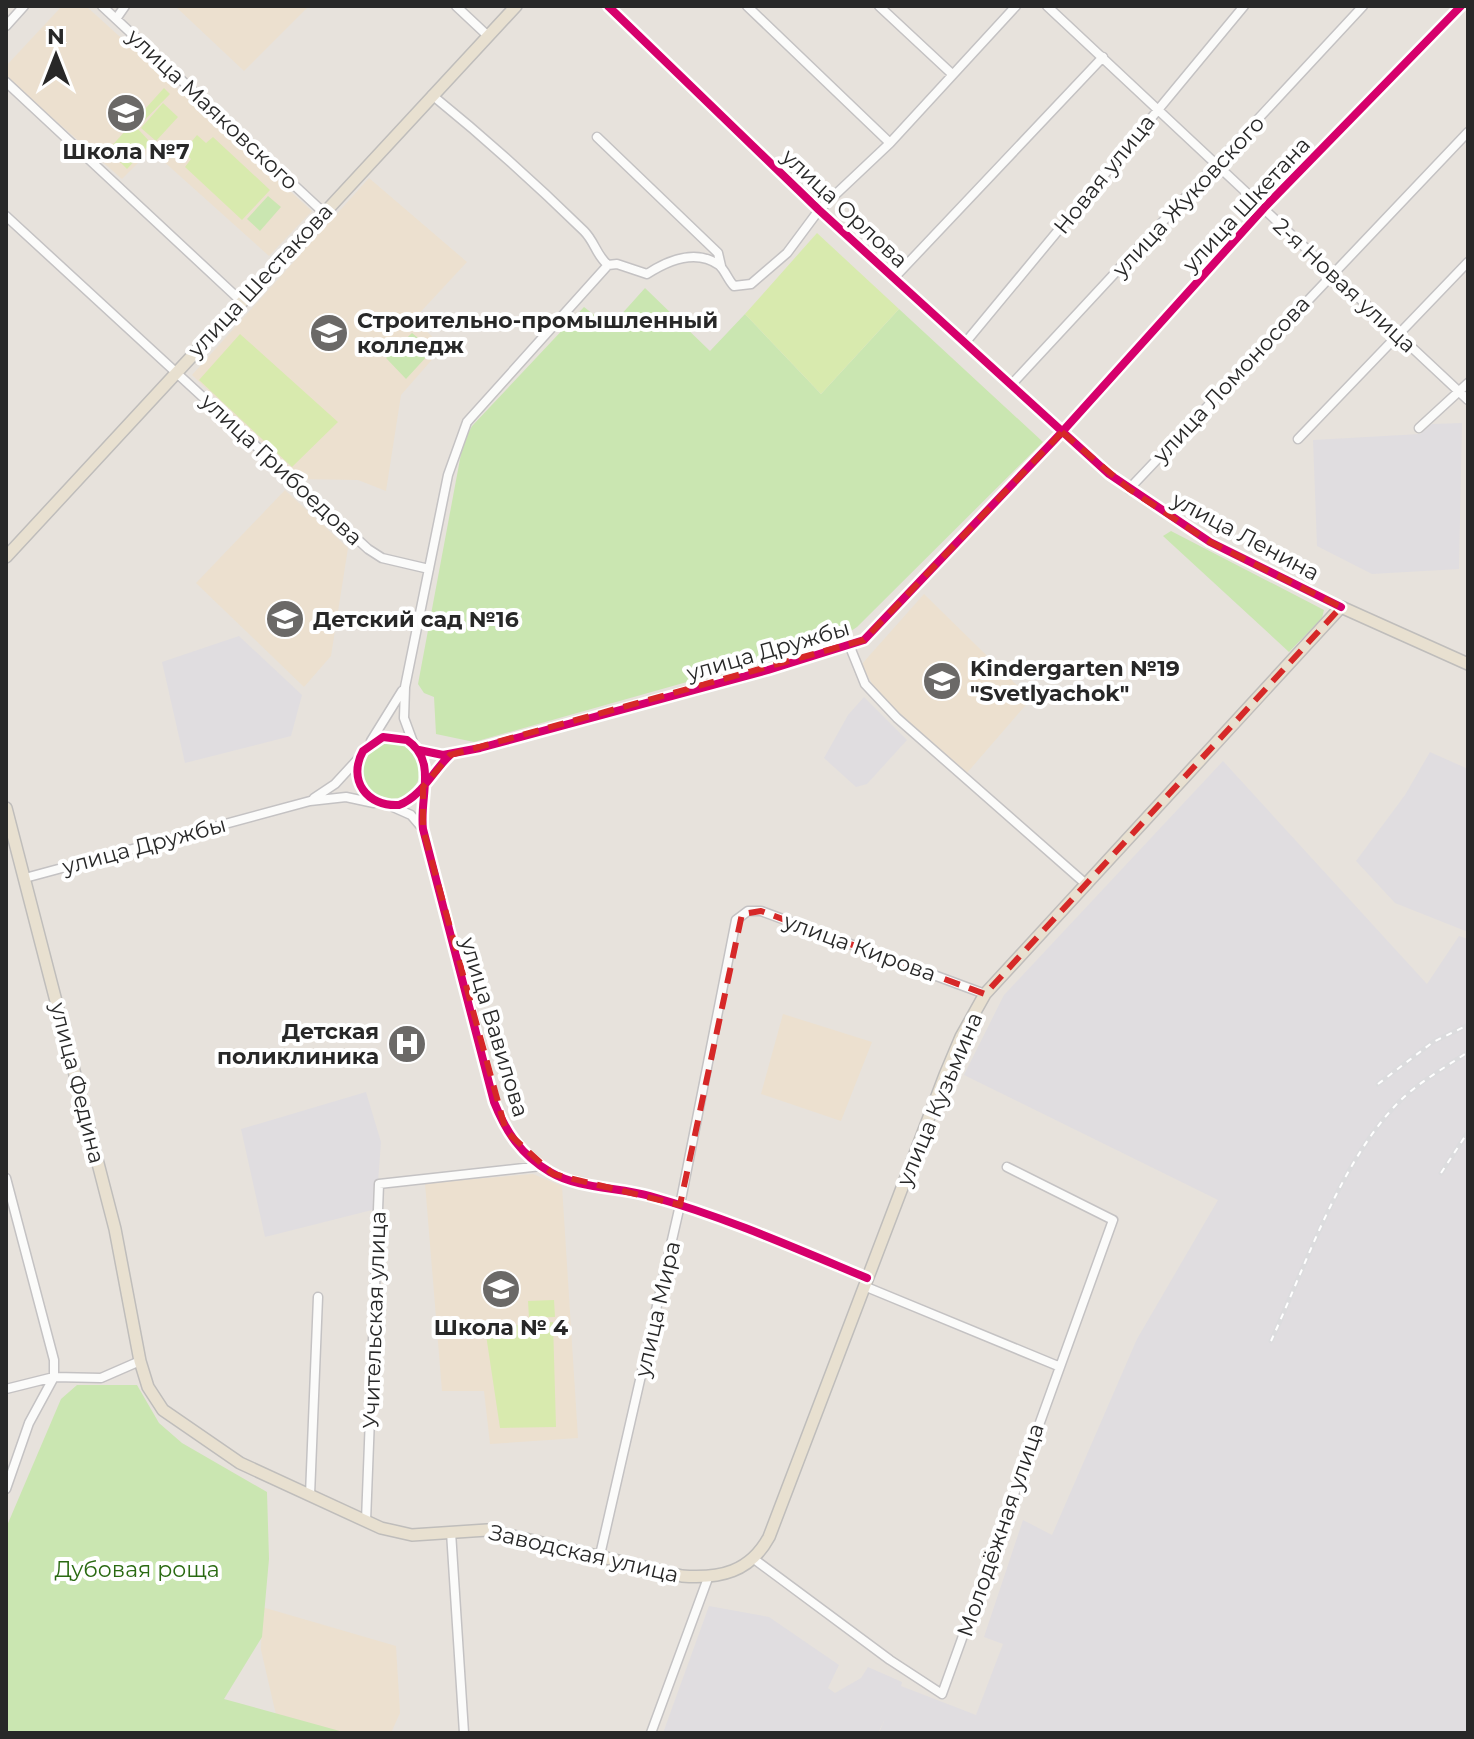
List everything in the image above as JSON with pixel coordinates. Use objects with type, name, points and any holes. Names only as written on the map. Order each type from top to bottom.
[{"type":"main road","name":"улица Шестакова","points":[[6,557],[516,6]]},
{"type":"main road","name":"улица Ленина","points":[[1341,607],[1468,664]]},
{"type":"main road","name":"улица Кузьмина","points":[[754,1559],[769,1537],[961,1037],[985,994],[1341,607]]},
{"type":"main road","name":"улица Федина","points":[[6,808],[115,1229],[140,1361]]},
{"type":"main road","name":"Заводская улица","points":[[140,1361],[148,1387],[174,1421],[240,1463],[366,1521],[402,1534],[487,1530],[682,1576],[708,1578],[731,1573],[754,1559]]},
{"type":"street","points":[[6,26],[24,6]]},
{"type":"street","name":"улица Маяковского","points":[[102,6],[323,212]]},
{"type":"street","points":[[116,19],[125,6]]},
{"type":"street","points":[[456,6],[488,36]]},
{"type":"street","name":"улица Орлова","points":[[608,6],[819,210],[1062,432]]},
{"type":"street","points":[[747,6],[890,143]]},
{"type":"street","points":[[879,6],[952,74]]},
{"type":"street","points":[[597,137],[718,253],[721,266],[734,286],[751,284],[787,253],[819,210],[890,143],[1016,6]]},
{"type":"street","name":"2-я Новая улица","points":[[1047,6],[1468,400]]},
{"type":"street","name":"Новая улица","points":[[965,343],[1244,6]]},
{"type":"street","name":"улица Жуковского","points":[[1011,385],[1363,6]]},
{"type":"street","name":"улица Шкетана","points":[[1062,432],[1264,208],[1461,6]]},
{"type":"street","points":[[894,278],[1103,57]]},
{"type":"street","points":[[6,82],[241,301]]},
{"type":"street","points":[[432,95],[486,139],[586,233],[596,255],[608,265]]},
{"type":"street","name":"улица Ломоносова","points":[[1129,489],[1330,273],[1468,132]]},
{"type":"street","name":"улица Грибоедова","points":[[6,216],[368,549],[382,558],[429,569]]},
{"type":"street","points":[[423,787],[426,772],[404,718],[405,687],[448,475],[467,422],[608,265],[617,264],[647,274],[666,260],[676,258],[703,258],[721,266]]},
{"type":"street","points":[[1298,439],[1468,262]]},
{"type":"street","points":[[1419,428],[1468,383]]},
{"type":"street","name":"улица Ленина","points":[[1062,432],[1129,489],[1210,542],[1341,607]]},
{"type":"street","name":"улица Дружбы","points":[[450,755],[850,647],[876,630],[1062,432]]},
{"type":"street","points":[[850,647],[865,684],[897,718],[1087,885]]},
{"type":"street","points":[[310,801],[335,784],[359,758],[405,687]]},
{"type":"street","points":[[359,758],[356,774],[361,789],[383,805],[408,802],[450,755],[417,747],[391,736],[368,745]]},
{"type":"street","name":"улица Вавилова","points":[[423,787],[423,829],[494,1102],[514,1143],[541,1166],[567,1180],[630,1190],[725,1218],[1058,1366]]},
{"type":"street","points":[[310,801],[346,797],[383,805],[411,815],[423,829]]},
{"type":"street","name":"улица Дружбы","points":[[25,878],[310,801]]},
{"type":"street","name":"улица Кирова","points":[[736,920],[748,911],[761,911],[985,994]]},
{"type":"street","name":"улица Мира","points":[[600,1555],[680,1205],[736,920]]},
{"type":"street","name":"Учительская улица","points":[[366,1521],[379,1184],[541,1166]]},
{"type":"street","points":[[1007,1167],[1113,1220],[1058,1366]]},
{"type":"street","points":[[6,1178],[48,1329],[54,1377],[29,1423],[6,1489]]},
{"type":"street","points":[[310,1495],[318,1297]]},
{"type":"street","points":[[6,1389],[54,1377],[101,1378],[140,1361]]},
{"type":"street","name":"Молодёжная улица","points":[[754,1559],[890,1660],[942,1694],[1058,1366]]},
{"type":"street","points":[[451,1532],[464,1733]]},
{"type":"street","name":"Заводская улица","points":[[651,1733],[708,1578]]},
{"type":"highlighted area","points":[[1062,432],[1129,489],[1210,542],[1341,607],[985,994],[761,911],[742,914],[680,1205],[553,1174],[506,1131],[423,829],[423,787],[450,755],[864,640]]},
{"type":"shaded area","name":"Школа №7","points":[[62,6],[86,6],[312,211],[269,256],[151,150],[122,179],[6,77],[6,66]]},
{"type":"shaded area","points":[[175,6],[309,6],[244,71]]},
{"type":"shaded area","name":"Строительно-промышленный колледж","points":[[369,178],[467,262],[414,319],[443,347],[401,395],[386,491],[358,480],[299,479],[192,375]]},
{"type":"shaded area","points":[[1462,423],[1459,569],[1372,574],[1317,546],[1313,440],[1420,434],[1432,424]]},
{"type":"shaded area","name":"Детский сад №16","points":[[285,490],[348,548],[331,656],[304,687],[196,583]]},
{"type":"shaded area","name":"Kindergarten №19 \"Svetlyachok\"","points":[[924,594],[1031,699],[966,774],[880,697],[861,665]]},
{"type":"shaded area","points":[[239,636],[302,695],[291,736],[185,763],[162,662]]},
{"type":"shaded area","points":[[864,697],[907,740],[867,784],[856,787],[824,758],[848,715]]},
{"type":"shaded area","points":[[1430,752],[1468,769],[1468,932],[1395,903],[1356,861],[1405,795]]},
{"type":"shaded area","points":[[1223,761],[1427,984],[1459,936],[1468,939],[1468,1733],[879,1733],[885,1719],[878,1733],[663,1733],[709,1606],[769,1617],[839,1665],[828,1688],[835,1693],[861,1678],[868,1667],[902,1682],[901,1686],[976,1715],[1003,1644],[984,1637],[1023,1520],[1052,1535],[1137,1339],[1218,1200],[964,1075],[1004,995]]},
{"type":"shaded area","points":[[783,1014],[872,1042],[841,1121],[761,1094]]},
{"type":"shaded area","points":[[366,1092],[381,1142],[376,1209],[265,1237],[241,1129]]},
{"type":"shaded area","name":"Школа № 4","points":[[533,1174],[562,1186],[578,1438],[490,1444],[484,1391],[442,1391],[425,1183]]},
{"type":"shaded area","points":[[262,1607],[396,1646],[400,1713],[391,1733],[340,1733],[277,1719],[261,1650]]},
{"type":"green space","points":[[164,88],[170,94],[137,128],[151,143],[127,169],[108,150]]},
{"type":"green space","points":[[163,103],[178,117],[156,141],[141,128]]},
{"type":"green space","points":[[197,135],[206,143],[213,137],[270,190],[242,220],[185,167],[191,159],[183,152]]},
{"type":"green space","points":[[268,196],[281,207],[260,231],[247,219]]},
{"type":"green space","points":[[817,233],[899,309],[821,394],[745,314]]},
{"type":"green space","points":[[645,288],[710,351],[745,314],[821,394],[899,309],[1043,442],[857,627],[839,639],[474,742],[436,734],[434,697],[424,693],[418,684],[463,443],[472,426],[584,307],[610,327]]},
{"type":"green space","points":[[412,333],[430,348],[429,354],[406,379],[386,358]]},
{"type":"green space","points":[[240,334],[338,422],[292,467],[199,380]]},
{"type":"green space","points":[[1171,531],[1324,610],[1322,618],[1289,652],[1163,536]]},
{"type":"green space","points":[[391,741],[412,749],[420,770],[412,791],[391,799],[370,791],[362,770],[370,749]]},
{"type":"green space","points":[[554,1300],[555,1317],[529,1318],[528,1301]]},
{"type":"green space","points":[[553,1322],[556,1427],[500,1428],[485,1328]]},
{"type":"green space","name":"Дубовая роща","points":[[77,1385],[137,1385],[159,1423],[182,1443],[267,1492],[269,1559],[262,1637],[224,1699],[347,1733],[6,1733],[6,1528],[61,1399]]},
{"type":"railway","points":[[1378,1084],[1433,1042],[1468,1025]]},
{"type":"railway","points":[[1271,1341],[1325,1218],[1374,1131],[1411,1091],[1468,1052]]},
{"type":"railway","points":[[1441,1173],[1468,1132]]},
{"type":"cycle path","points":[[608,6],[819,210],[1109,474],[1210,542],[1341,607]]},
{"type":"cycle path","points":[[419,750],[443,755],[480,748],[768,670],[864,640],[1062,432],[1264,208],[1461,6]]},
{"type":"cycle path","points":[[450,755],[444,761],[426,783],[420,790],[399,805],[369,796],[363,790],[357,772],[363,751],[383,737],[407,740],[422,758],[425,769],[425,780],[424,792],[422,817],[423,829],[494,1102],[516,1142],[531,1158],[561,1178],[678,1204],[867,1278]]},
{"type":"place","name":"Школа №7","points":[[126,113]]},
{"type":"place","name":"Строительно-промышленный колледж","points":[[329,333]]},
{"type":"place","name":"Детский сад №16","points":[[285,619]]},
{"type":"place","name":"Kindergarten №19 \"Svetlyachok\"","points":[[942,681]]},
{"type":"place","name":"Детская поликлиника","points":[[407,1044]]},
{"type":"place","name":"Школа № 4","points":[[501,1289]]}]
